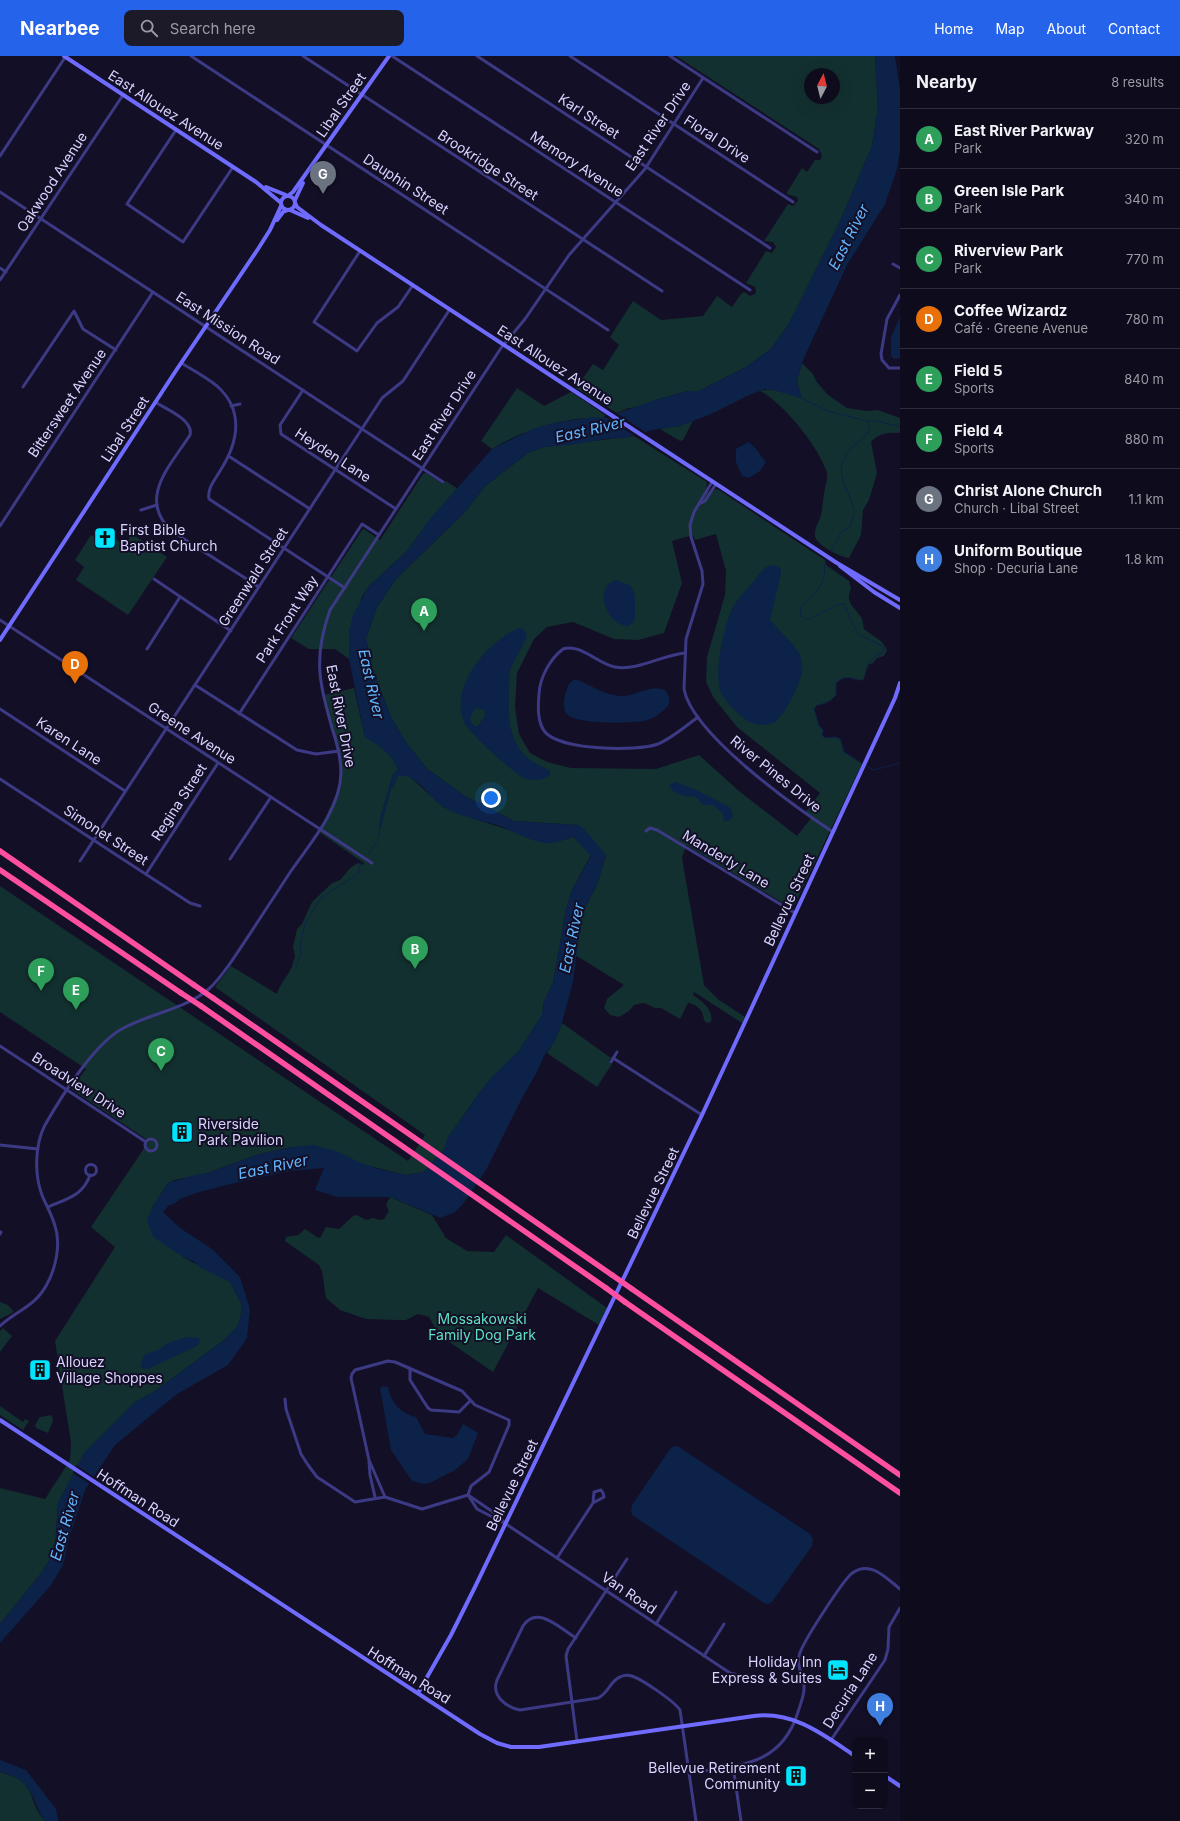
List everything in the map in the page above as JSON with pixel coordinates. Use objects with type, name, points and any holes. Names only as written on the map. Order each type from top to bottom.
[{"type":"highway","points":[[0,851],[900,1475]]},
{"type":"highway","points":[[0,870],[201,1006],[900,1493]]},
{"type":"street","points":[[0,156],[65,56]]},
{"type":"street","name":"East Allouez Avenue","points":[[65,56],[256,182],[280,204],[289,210],[321,225]]},
{"type":"street","name":"Dauphin Street","points":[[191,56],[608,330]]},
{"type":"street","name":"Brookridge Street","points":[[303,56],[662,291]]},
{"type":"street","name":"Libal Street","points":[[270,230],[282,198],[293,192],[312,167],[361,94],[389,56]]},
{"type":"street","name":"Memory Avenue","points":[[392,56],[750,290]]},
{"type":"street","name":"Karl Street","points":[[477,56],[770,248]]},
{"type":"street","name":"Floral Drive","points":[[570,56],[793,202]]},
{"type":"street","points":[[670,56],[817,152]]},
{"type":"street","name":"East River Drive","points":[[0,1326],[27,1307],[47,1285],[55,1260],[57,1236],[56,1227],[38,1182],[38,1149],[45,1126],[68,1090],[94,1054],[119,1030],[180,1006],[198,997],[211,987],[229,965],[320,829],[335,802],[341,773],[339,751],[321,684],[319,656],[321,642],[330,610],[501,348],[505,346],[569,255],[646,167],[703,78]]},
{"type":"street","name":"Oakwood Avenue","points":[[0,280],[123,95]]},
{"type":"street","points":[[176,130],[127,204],[183,242],[233,167]]},
{"type":"street","name":"Libal Street","points":[[0,640],[205,326],[283,212],[289,210],[295,202],[312,167]]},
{"type":"street","name":"East Allouez Avenue","points":[[256,182],[287,195],[295,202],[297,207],[360,251],[837,563],[900,600]]},
{"type":"street","name":"East Mission Road","points":[[0,192],[443,482]]},
{"type":"street","points":[[360,251],[314,322],[345,343],[358,351],[377,323],[398,307],[413,285]]},
{"type":"street","points":[[893,264],[900,268]]},
{"type":"street","points":[[0,268],[6,272]]},
{"type":"street","name":"Bittersweet Avenue","points":[[0,526],[153,292]]},
{"type":"street","points":[[900,295],[887,319],[883,333],[881,354],[882,360],[889,368],[900,368]]},
{"type":"street","name":"Greenwald Street","points":[[80,861],[382,398],[406,377],[450,309]]},
{"type":"street","points":[[23,387],[74,311],[83,329],[116,350]]},
{"type":"street","points":[[181,363],[218,387],[232,406],[236,429],[234,444],[230,457],[210,488],[210,499],[345,588]]},
{"type":"street","name":"Heyden Lane","points":[[303,390],[282,423],[280,432],[283,436],[396,509]]},
{"type":"street","points":[[155,402],[186,422],[190,426],[191,431],[158,484],[156,495],[157,505],[163,521],[173,532],[259,587]]},
{"type":"street","points":[[232,406],[240,404]]},
{"type":"street","points":[[230,457],[310,509]]},
{"type":"street","name":"River Pines Drive","points":[[714,483],[705,501],[699,504],[692,516],[690,529],[702,571],[703,587],[687,636],[684,693],[698,717],[739,762],[833,832]]},
{"type":"street","points":[[141,510],[157,505]]},
{"type":"street","name":"Park Front Way","points":[[239,714],[362,524],[379,535]]},
{"type":"street","name":"East Allouez Avenue","points":[[837,563],[874,592],[900,608]]},
{"type":"street","points":[[154,579],[231,631]]},
{"type":"street","points":[[147,648],[180,597]]},
{"type":"street","name":"Greene Avenue","points":[[0,620],[372,863]]},
{"type":"street","points":[[685,653],[670,655],[634,666],[621,668],[606,664],[575,649],[563,649],[550,664],[540,683],[538,704],[540,720],[542,728],[548,735],[561,741],[591,747],[642,747],[662,742],[698,717]]},
{"type":"street","name":"Bellevue Street","points":[[418,1693],[452,1635],[702,1115],[895,698],[900,683]]},
{"type":"street","points":[[195,685],[297,750],[316,754],[339,751]]},
{"type":"street","name":"Bellevue Street","points":[[895,698],[900,691]]},
{"type":"street","name":"Karen Lane","points":[[0,709],[125,791]]},
{"type":"street","name":"Regina Street","points":[[146,874],[218,763]]},
{"type":"street","name":"Simonet Street","points":[[0,779],[190,903],[200,906]]},
{"type":"street","points":[[230,859],[271,797]]},
{"type":"street","name":"Manderly Lane","points":[[646,831],[650,828],[656,830],[795,913]]},
{"type":"street","name":"Broadview Drive","points":[[0,1046],[146,1142],[147,1150],[151,1151],[156,1148],[157,1144],[154,1140],[149,1139],[146,1142]]},
{"type":"street","points":[[611,1062],[617,1052]]},
{"type":"street","points":[[613,1058],[702,1115]]},
{"type":"street","points":[[0,1145],[38,1149]]},
{"type":"street","points":[[48,1207],[79,1193],[86,1186],[90,1175]]},
{"type":"street","points":[[286,1400],[286,1409],[301,1454],[314,1474],[355,1502],[385,1497],[422,1509],[468,1495],[472,1486],[489,1472],[510,1425],[509,1420],[470,1401],[462,1391],[395,1362],[388,1361],[356,1370],[352,1374],[351,1378],[369,1460],[370,1475],[375,1498]]},
{"type":"street","points":[[410,1368],[410,1380],[426,1405],[431,1410],[459,1412],[470,1401]]},
{"type":"street","name":"Hoffman Road","points":[[0,1420],[352,1652],[480,1734],[504,1745],[530,1748],[762,1715],[776,1715],[796,1720],[852,1754]]},
{"type":"street","points":[[369,1460],[385,1497]]},
{"type":"street","points":[[557,1558],[593,1503],[594,1492],[601,1490],[604,1497],[593,1503]]},
{"type":"street","points":[[468,1495],[477,1508],[506,1524]]},
{"type":"street","points":[[468,1495],[496,1514],[506,1524]]},
{"type":"street","name":"Van Road","points":[[506,1524],[730,1673],[742,1676]]},
{"type":"street","points":[[578,1741],[566,1656],[568,1649],[627,1559]]},
{"type":"street","points":[[690,1773],[759,1760],[787,1738],[796,1720],[804,1689],[798,1664],[801,1649],[849,1576],[860,1569],[872,1569],[900,1589]]},
{"type":"street","points":[[656,1624],[676,1592]]},
{"type":"street","name":"Decuria Lane","points":[[831,1740],[885,1660],[888,1649],[890,1627],[900,1608]]},
{"type":"street","points":[[576,1638],[546,1618],[536,1617],[529,1620],[523,1626],[495,1686],[496,1693],[500,1699],[520,1710],[602,1697],[618,1678],[625,1675],[632,1676],[674,1702],[680,1710],[696,1821]]},
{"type":"street","points":[[704,1656],[724,1624]]},
{"type":"street","points":[[733,1766],[741,1821]]},
{"type":"street","points":[[888,1778],[900,1786]]},
{"type":"green space","points":[[676,56],[875,56],[878,108],[872,146],[841,219],[796,310],[788,325],[771,349],[746,367],[699,391],[688,391],[655,400],[639,407],[629,408],[617,413],[576,388],[593,364],[603,370],[619,345],[610,337],[633,301],[661,320],[703,316],[717,296],[732,307],[744,292],[750,296],[755,294],[755,287],[746,283],[766,251],[772,253],[776,247],[773,242],[764,241],[788,204],[793,206],[798,201],[797,197],[786,194],[802,168],[807,172],[815,160],[820,160],[822,156],[819,149]]},
{"type":"green space","points":[[802,363],[813,374],[816,381],[828,395],[847,408],[867,411],[878,410],[900,418],[900,433],[884,434],[871,442],[877,473],[869,500],[863,510],[861,535],[849,558],[824,547],[819,543],[815,536],[816,528],[821,515],[827,478],[827,473],[823,463],[808,439],[789,415],[779,405],[760,391],[775,390],[801,398],[797,380]]},
{"type":"green space","points":[[517,388],[544,406],[571,392],[608,417],[581,418],[544,426],[512,438],[492,449],[481,441]]},
{"type":"green space","points":[[693,421],[683,440],[680,441],[660,429],[679,426]]},
{"type":"green space","points":[[634,436],[707,482],[706,490],[712,493],[715,489],[719,490],[825,560],[826,565],[849,581],[851,589],[849,601],[862,618],[864,629],[882,642],[887,650],[884,656],[877,658],[872,664],[868,664],[863,680],[843,678],[836,683],[836,695],[828,702],[817,705],[814,709],[819,726],[823,730],[822,736],[825,738],[836,737],[840,739],[844,752],[862,764],[795,904],[788,906],[686,845],[682,858],[704,985],[719,1000],[745,1017],[742,1023],[694,992],[693,995],[709,1010],[711,1014],[711,1022],[707,1023],[704,1020],[699,1008],[688,1003],[680,1019],[661,1008],[655,1008],[644,1003],[634,1005],[629,1011],[619,1017],[610,1015],[604,1008],[607,999],[624,985],[575,955],[582,913],[597,885],[606,855],[591,855],[572,890],[566,909],[553,983],[544,1001],[542,1015],[518,1052],[492,1077],[480,1092],[447,1139],[445,1148],[424,1172],[406,1175],[292,1147],[256,1155],[208,1173],[175,1180],[168,1183],[152,1208],[183,1257],[230,1282],[242,1305],[240,1320],[236,1328],[224,1340],[154,1392],[135,1402],[85,1452],[58,1503],[55,1547],[50,1559],[42,1572],[0,1624],[0,1488],[45,1499],[70,1460],[71,1443],[55,1341],[115,1247],[91,1227],[149,1141],[71,1089],[86,1069],[0,1012],[0,886],[408,1161],[425,1135],[215,987],[231,966],[277,994],[291,969],[295,956],[293,947],[297,929],[302,924],[312,902],[332,883],[340,880],[351,867],[358,863],[363,865],[364,863],[319,832],[339,787],[340,759],[324,695],[354,688],[365,737],[390,755],[396,765],[398,771],[393,774],[381,816],[379,831],[391,788],[393,787],[397,777],[402,774],[408,775],[443,807],[550,843],[573,837],[585,830],[578,825],[514,821],[465,796],[427,769],[405,741],[391,717],[372,668],[366,639],[377,607],[396,579],[465,512],[485,486],[528,453],[544,447]],"holes":[[[716,534],[726,571],[725,595],[707,657],[706,682],[713,697],[737,727],[820,793],[806,812],[812,817],[797,836],[739,791],[699,755],[656,769],[571,768],[547,762],[530,753],[519,734],[515,707],[517,673],[534,639],[547,627],[573,622],[614,639],[638,640],[664,633],[682,583],[672,541],[693,535],[695,540]]]},
{"type":"green space","points":[[426,473],[443,484],[446,481],[458,489],[429,521],[407,551],[369,586],[362,597],[349,632],[349,659],[335,649],[309,649],[291,638],[362,530],[364,529],[380,540],[423,474]]},
{"type":"green space","points":[[132,534],[167,557],[128,615],[76,580],[84,567],[75,560],[91,535],[108,546],[114,538],[125,545]]},
{"type":"green space","points":[[562,1023],[611,1058],[609,1061],[612,1064],[597,1087],[547,1053],[554,1042]]},
{"type":"green space","name":"Mossakowski Family Dog Park","points":[[390,1197],[432,1215],[446,1238],[467,1251],[494,1252],[506,1235],[607,1308],[599,1325],[538,1288],[493,1372],[439,1335],[429,1317],[418,1314],[406,1320],[366,1319],[340,1310],[326,1298],[322,1271],[319,1265],[285,1241],[286,1237],[298,1235],[305,1229],[320,1238],[326,1227],[339,1229],[353,1216],[357,1215],[366,1220],[373,1218],[380,1220],[384,1219],[389,1211],[386,1205]]},
{"type":"green space","points":[[0,1302],[8,1305],[14,1312],[0,1319]]},
{"type":"green space","points":[[3,1328],[12,1336],[0,1352],[0,1331]]},
{"type":"green space","points":[[0,1406],[23,1422],[25,1419],[29,1421],[23,1430],[0,1415]]},
{"type":"green space","points":[[52,1415],[53,1421],[48,1433],[36,1428],[35,1425],[40,1417]]},
{"type":"green space","points":[[0,1772],[13,1776],[27,1786],[39,1813],[45,1821],[0,1821]]},
{"type":"water","name":"East River","points":[[875,56],[895,56],[900,90],[900,149],[897,169],[885,204],[847,265],[803,360],[797,380],[801,398],[765,389],[749,395],[709,415],[679,426],[653,430],[626,438],[604,439],[578,444],[544,447],[528,453],[485,486],[465,512],[396,579],[377,607],[366,639],[372,668],[391,717],[405,741],[427,769],[465,796],[514,821],[578,825],[583,828],[606,855],[597,885],[582,913],[573,982],[561,1026],[554,1042],[544,1056],[521,1100],[486,1170],[463,1204],[455,1212],[441,1218],[390,1197],[337,1197],[315,1190],[324,1168],[289,1171],[226,1185],[196,1193],[169,1205],[163,1212],[180,1228],[212,1249],[240,1277],[250,1309],[247,1338],[228,1365],[177,1394],[115,1445],[85,1490],[70,1535],[63,1565],[51,1585],[0,1643],[0,1624],[42,1572],[50,1559],[55,1547],[58,1503],[85,1452],[135,1402],[154,1392],[224,1340],[236,1328],[240,1320],[242,1305],[230,1282],[201,1268],[193,1261],[183,1257],[153,1237],[147,1221],[152,1208],[168,1183],[195,1175],[208,1173],[256,1155],[292,1147],[313,1145],[336,1151],[361,1163],[379,1169],[406,1175],[424,1172],[445,1148],[447,1139],[480,1092],[492,1077],[518,1052],[542,1015],[544,1001],[553,983],[566,909],[572,890],[591,856],[573,837],[549,843],[536,841],[497,825],[455,813],[437,802],[415,781],[409,777],[403,776],[397,777],[393,787],[391,788],[377,842],[381,816],[393,774],[398,771],[389,755],[365,737],[349,659],[349,632],[353,615],[369,586],[407,551],[429,520],[492,449],[535,428],[554,423],[593,417],[604,418],[655,400],[688,391],[699,391],[746,367],[771,349],[788,325],[796,310],[841,219],[872,146],[878,108]]},
{"type":"water","points":[[900,316],[900,358],[894,359],[891,356],[891,338]]},
{"type":"water","points":[[748,442],[756,449],[766,462],[760,471],[749,478],[742,476],[736,462],[736,449]]},
{"type":"water","points":[[770,565],[774,565],[781,569],[781,574],[770,620],[799,653],[802,661],[802,670],[800,681],[783,713],[772,724],[760,725],[746,720],[724,698],[718,682],[719,660],[723,636],[733,607],[762,570]]},
{"type":"water","points":[[617,580],[631,586],[635,595],[635,619],[633,623],[628,626],[613,620],[605,605],[605,589],[609,583]]},
{"type":"water","points":[[519,628],[523,629],[527,634],[510,671],[510,720],[515,741],[521,750],[528,758],[538,765],[550,770],[550,775],[541,779],[527,779],[518,774],[501,761],[482,743],[464,722],[461,708],[462,694],[467,680],[474,666],[484,654],[507,634]],"holes":[[[477,708],[484,710],[485,716],[477,727],[472,724],[470,718],[474,710]]]},
{"type":"water","points":[[578,680],[600,691],[618,696],[629,695],[657,688],[662,689],[666,691],[669,698],[669,704],[658,715],[644,721],[602,722],[579,720],[566,713],[564,707],[567,688],[570,682]]},
{"type":"water","points":[[676,782],[696,790],[731,808],[733,817],[728,821],[724,821],[723,814],[713,805],[703,805],[695,796],[680,795],[669,786]]},
{"type":"water","points":[[187,1337],[199,1338],[200,1342],[197,1346],[148,1369],[143,1369],[140,1366],[144,1356],[148,1353],[158,1350],[168,1343]]},
{"type":"water","points":[[383,1386],[388,1387],[391,1398],[401,1410],[416,1417],[425,1434],[453,1438],[457,1435],[463,1424],[478,1433],[468,1459],[455,1470],[430,1483],[424,1484],[412,1481],[391,1450],[380,1388]]},
{"type":"water","points":[[674,1446],[679,1447],[810,1534],[813,1539],[812,1546],[772,1602],[768,1604],[764,1603],[632,1515],[632,1505],[670,1449]]},
{"type":"water","points":[[0,1760],[26,1770],[56,1809],[58,1821],[45,1821],[27,1787],[14,1776],[0,1772]]},
{"type":"pier","points":[[615,412],[648,434],[636,437],[604,416]]},
{"type":"pier","points":[[76,1465],[96,1478],[91,1485],[73,1473]]},
{"type":"waterway","points":[[800,392],[801,398],[828,411],[866,421],[870,426],[862,440],[848,451],[842,464],[842,477],[853,506],[854,514],[850,527],[841,532],[831,551]]},
{"type":"waterway","points":[[867,421],[878,421],[900,427]]},
{"type":"waterway","points":[[824,563],[825,571],[822,583],[815,593],[800,608],[801,616],[808,620],[837,605],[845,604],[850,619],[859,635],[883,646],[883,652],[878,654],[872,660],[863,680],[843,678],[836,683],[836,695],[828,702],[817,705],[814,709],[819,726],[823,730],[822,735],[825,738],[836,737],[840,739],[844,752],[860,762]]},
{"type":"waterway","points":[[868,767],[874,770],[900,763]]},
{"type":"waterway","points":[[368,854],[377,842]]},
{"type":"waterway","points":[[296,967],[301,953],[300,945],[305,924],[321,898],[358,874],[361,862]]},
{"type":"place","name":"Christ Alone Church","points":[[323,194]]},
{"type":"place","name":"First Bible Baptist Church","points":[[105,538]]},
{"type":"place","name":"East River Parkway","points":[[424,631]]},
{"type":"place","name":"Coffee Wizardz","points":[[75,684]]},
{"type":"place","name":"Green Isle Park","points":[[415,969]]},
{"type":"place","name":"Field 4","points":[[41,991]]},
{"type":"place","name":"Field 5","points":[[76,1010]]},
{"type":"place","name":"Riverview Park","points":[[161,1071]]},
{"type":"place","name":"Riverside Park Pavilion","points":[[182,1132]]},
{"type":"place","name":"Allouez Village Shoppes","points":[[40,1370]]},
{"type":"place","name":"Holiday Inn Express & Suites","points":[[838,1670]]},
{"type":"place","name":"Uniform Boutique","points":[[880,1726]]},
{"type":"place","name":"Bellevue Retirement Community","points":[[796,1776]]}]
